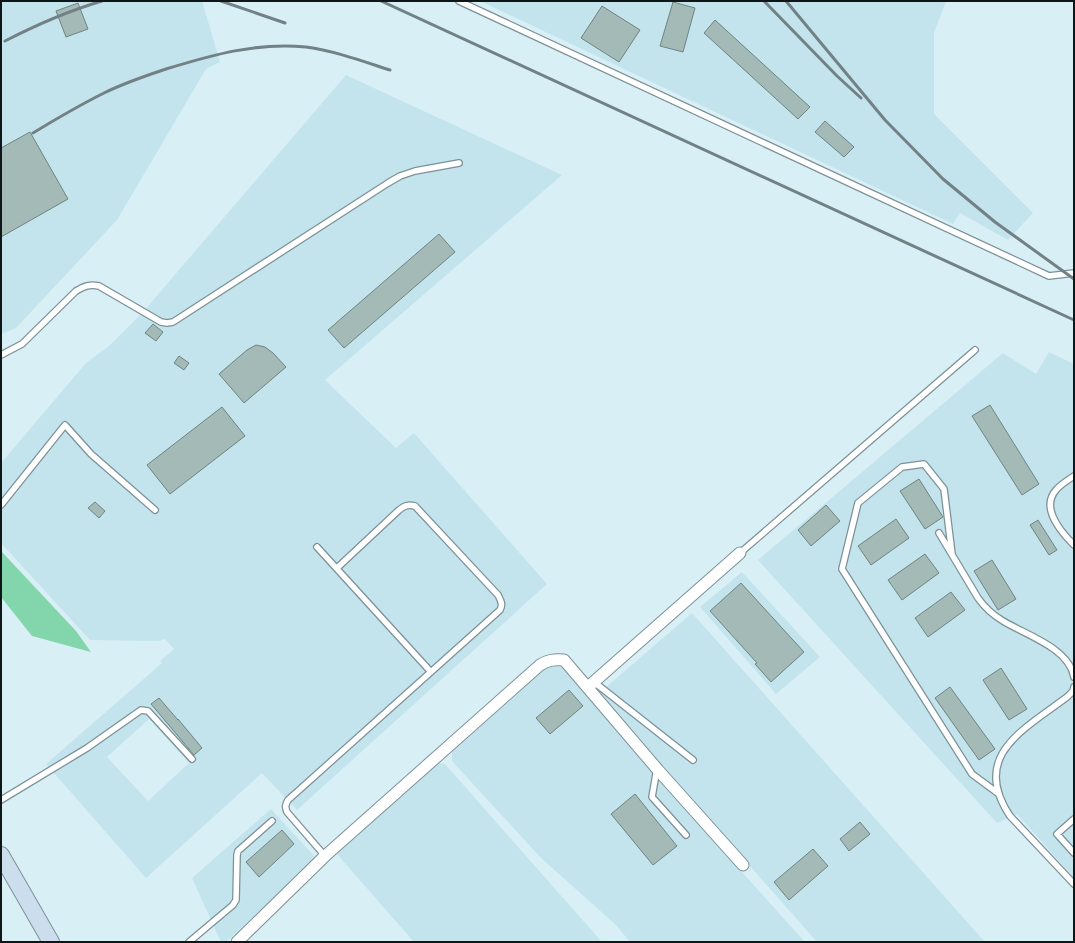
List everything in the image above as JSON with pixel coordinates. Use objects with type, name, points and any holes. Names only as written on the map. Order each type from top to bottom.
[{"type":"street","points":[[591,684],[740,553]]},
{"type":"street","points":[[237,942],[324,856],[540,665],[555,659],[564,660],[591,684],[658,770],[743,865]]},
{"type":"street","points":[[1,855],[51,942]]},
{"type":"lane","points":[[460,1],[1049,276],[1074,273]]},
{"type":"lane","points":[[1,355],[22,344],[76,291],[83,286],[92,284],[99,286],[161,322],[173,322],[400,176],[415,171],[459,162]]},
{"type":"lane","points":[[740,553],[975,350]]},
{"type":"lane","points":[[1,505],[65,425],[91,454],[155,510]]},
{"type":"lane","points":[[952,554],[944,489],[924,464],[902,467],[858,503],[842,569],[972,774],[999,794]]},
{"type":"lane","points":[[1074,476],[1063,483],[1056,490],[1051,499],[1050,508],[1052,516],[1061,530],[1074,545]]},
{"type":"lane","points":[[324,856],[287,812],[285,804],[500,610],[502,606],[502,601],[498,595],[415,506],[404,506],[337,568]]},
{"type":"lane","points":[[939,533],[985,607],[1004,622],[1033,636],[1060,655],[1073,672],[1074,677]]},
{"type":"lane","points":[[317,547],[431,672]]},
{"type":"lane","points":[[591,684],[693,760]]},
{"type":"lane","points":[[1074,687],[1073,691],[1067,697],[1018,734],[1010,742],[1001,755],[997,768],[996,780],[1003,806],[1010,816],[1074,884]]},
{"type":"lane","points":[[1,800],[87,748],[141,710],[148,711],[192,760]]},
{"type":"lane","points":[[658,770],[652,797],[686,835]]},
{"type":"lane","points":[[1074,819],[1056,834],[1074,853]]},
{"type":"lane","points":[[189,942],[233,905],[236,900],[238,851],[272,821]]},
{"type":"shaded area","points":[[1,1],[202,1],[220,62],[206,69],[117,220],[16,328],[1,334]]},
{"type":"shaded area","points":[[480,1],[946,1],[934,33],[934,114],[1033,213],[1008,240],[960,213],[953,224]]},
{"type":"shaded area","points":[[346,75],[562,175],[325,380],[396,448],[414,433],[547,584],[297,810],[262,773],[146,878],[46,764],[162,663],[160,661],[174,649],[165,639],[159,641],[90,640],[1,543],[1,463],[86,363],[109,346],[143,312]],"holes":[[[149,719],[189,763],[148,801],[107,757]]]},
{"type":"shaded area","points":[[1049,352],[1074,364],[1074,878],[1017,814],[997,823],[758,560],[1003,353],[1036,374]]},
{"type":"shaded area","points":[[742,572],[820,657],[776,694],[700,607]]},
{"type":"shaded area","points":[[692,613],[985,942],[817,942],[598,694]]},
{"type":"shaded area","points":[[554,666],[562,667],[805,942],[630,942],[616,925],[541,858],[452,761],[452,752],[546,668]]},
{"type":"shaded area","points":[[438,763],[445,764],[602,942],[414,942],[336,853]]},
{"type":"shaded area","points":[[271,809],[316,858],[226,942],[221,942],[192,878]]},
{"type":"green space","points":[[1,551],[76,631],[91,652],[32,636],[1,597]]},
{"type":"building","points":[[673,2],[695,8],[683,52],[660,46]]},
{"type":"building","points":[[78,3],[88,29],[66,37],[56,11]]},
{"type":"building","points":[[602,6],[640,30],[619,62],[581,38]]},
{"type":"building","points":[[715,20],[810,107],[798,119],[704,33]]},
{"type":"building","points":[[825,121],[854,147],[844,157],[815,132]]},
{"type":"building","points":[[30,132],[68,199],[1,237],[1,148]]},
{"type":"building","points":[[439,234],[455,252],[344,348],[328,330]]},
{"type":"building","points":[[153,324],[163,332],[156,341],[145,333]]},
{"type":"building","points":[[256,345],[265,347],[286,367],[244,403],[219,374],[247,350]]},
{"type":"building","points":[[179,356],[189,363],[184,370],[174,363]]},
{"type":"building","points":[[990,405],[1039,484],[1022,495],[972,416]]},
{"type":"building","points":[[222,407],[245,436],[170,494],[147,465]]},
{"type":"building","points":[[919,479],[943,517],[925,529],[900,491]]},
{"type":"building","points":[[95,502],[105,511],[99,518],[88,508]]},
{"type":"building","points":[[826,505],[840,521],[811,546],[798,530]]},
{"type":"building","points":[[896,519],[909,538],[871,565],[858,546]]},
{"type":"building","points":[[1038,520],[1057,550],[1049,555],[1030,525]]},
{"type":"building","points":[[925,554],[939,573],[902,600],[888,580]]},
{"type":"building","points":[[992,560],[1016,599],[998,610],[974,571]]},
{"type":"building","points":[[741,583],[804,652],[771,682],[755,664],[757,663],[710,611]]},
{"type":"building","points":[[951,592],[965,610],[928,637],[915,618]]},
{"type":"building","points":[[1001,668],[1027,709],[1009,720],[983,680]]},
{"type":"building","points":[[950,687],[995,749],[979,760],[935,698]]},
{"type":"building","points":[[569,690],[583,706],[550,734],[536,718]]},
{"type":"building","points":[[159,698],[202,748],[194,755],[151,704]]},
{"type":"building","points":[[635,794],[677,846],[653,865],[611,814]]},
{"type":"building","points":[[860,822],[870,834],[849,851],[840,839]]},
{"type":"building","points":[[282,830],[294,844],[259,877],[246,862]]},
{"type":"building","points":[[813,849],[828,866],[789,900],[774,882]]},
{"type":"railway","points":[[5,41],[52,19],[102,1]]},
{"type":"railway","points":[[221,1],[285,23]]},
{"type":"railway","points":[[381,1],[1074,320]]},
{"type":"railway","points":[[764,1],[837,76],[861,98]]},
{"type":"railway","points":[[786,1],[885,120],[943,179],[995,222],[1074,279]]},
{"type":"railway","points":[[33,133],[59,117],[112,89],[183,64],[235,51],[270,46],[306,47],[338,54],[390,70]]}]
